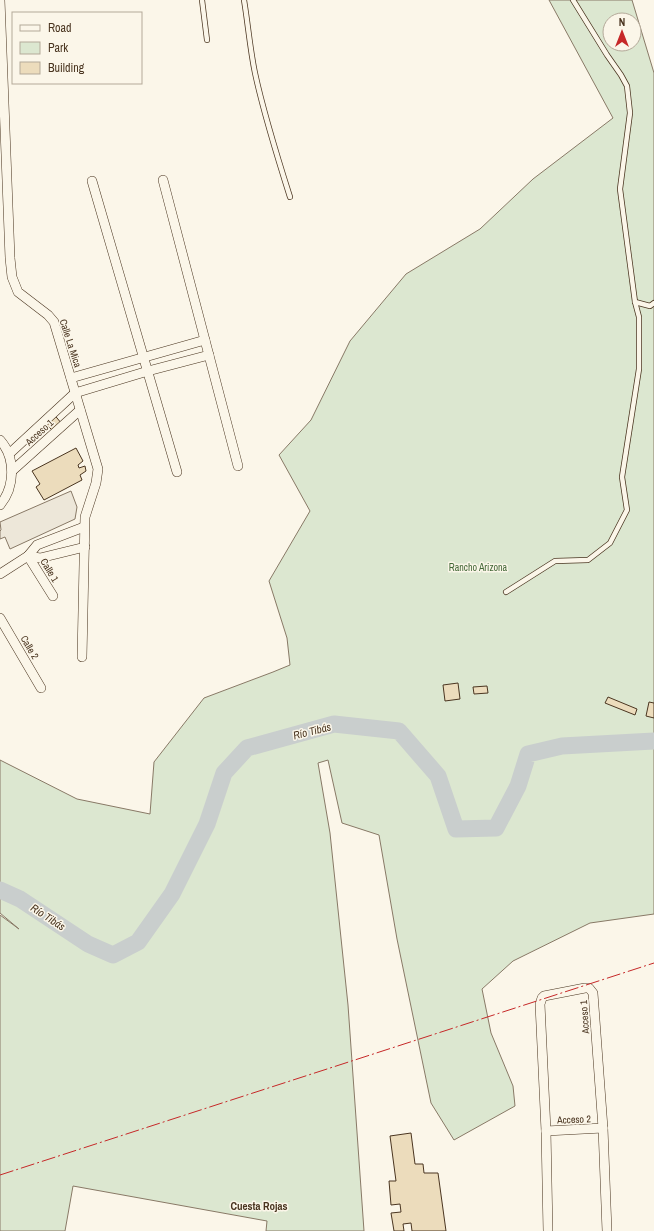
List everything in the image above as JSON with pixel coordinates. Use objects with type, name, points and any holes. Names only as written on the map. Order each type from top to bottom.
[{"type":"street","name":"Calle La Mica","points":[[0,0],[12,278],[18,292],[48,315],[54,322],[98,469],[96,483],[85,517],[84,527],[82,657]]},
{"type":"street","points":[[163,180],[238,466]]},
{"type":"street","points":[[92,181],[177,472]]},
{"type":"street","points":[[70,378],[205,340]]},
{"type":"street","points":[[75,392],[209,355]]},
{"type":"street","name":"Acceso 1","points":[[9,454],[75,392]]},
{"type":"street","name":"Acceso 1","points":[[12,471],[80,410]]},
{"type":"street","points":[[0,440],[6,446],[12,471],[8,492],[0,505]]},
{"type":"street","points":[[0,574],[28,556],[37,545],[84,527]]},
{"type":"street","points":[[28,556],[40,558],[84,547]]},
{"type":"street","name":"Calle 1","points":[[28,556],[53,596]]},
{"type":"street","name":"Calle 2","points":[[0,618],[41,688]]},
{"type":"street","name":"Acceso 1","points":[[548,1231],[546,1130],[540,1004],[544,996],[586,988],[589,988],[593,993],[603,1128],[607,1231]]},
{"type":"street","name":"Acceso 2","points":[[546,1130],[603,1128]]},
{"type":"lane","points":[[202,0],[207,40]]},
{"type":"lane","points":[[244,0],[250,49],[255,73],[290,197]]},
{"type":"lane","points":[[506,592],[555,562],[588,560],[610,543],[627,510],[622,477],[638,369],[638,317],[620,189],[630,113],[627,86],[573,0]]},
{"type":"lane","points":[[635,302],[650,306],[654,303]]},
{"type":"green space","name":"Rancho Arizona","points":[[549,0],[632,0],[636,12],[602,12],[602,52],[642,52],[642,33],[654,73],[654,914],[590,923],[513,961],[482,989],[491,1033],[513,1086],[515,1106],[454,1140],[431,1103],[397,939],[379,835],[342,823],[328,760],[318,763],[330,833],[348,1005],[364,1231],[266,1231],[267,1221],[73,1186],[65,1231],[0,1231],[0,915],[19,929],[0,913],[0,760],[77,799],[150,814],[154,762],[204,698],[290,665],[287,638],[269,581],[310,511],[279,455],[311,420],[350,341],[406,274],[480,229],[533,179],[613,118]]},
{"type":"shaded area","points":[[71,491],[77,507],[75,519],[10,549],[5,537],[0,539],[0,522]]},
{"type":"building","points":[[52,412],[62,424],[53,431],[42,420]]},
{"type":"building","points":[[76,448],[83,461],[78,465],[79,468],[85,466],[86,471],[80,475],[82,480],[44,500],[36,487],[40,484],[32,471]]},
{"type":"building","points":[[458,683],[460,699],[445,701],[443,685]]},
{"type":"building","points":[[487,686],[488,693],[474,694],[473,687]]},
{"type":"building","points":[[608,697],[637,709],[635,715],[605,703]]},
{"type":"building","points":[[649,702],[654,703],[654,718],[646,716]]},
{"type":"building","points":[[411,1133],[415,1164],[423,1164],[424,1173],[438,1173],[446,1231],[412,1231],[411,1223],[403,1224],[404,1231],[394,1231],[391,1213],[401,1212],[400,1204],[391,1205],[389,1181],[396,1181],[390,1136]]},
{"type":"waterway","name":"Río Tibás","points":[[0,890],[20,899],[88,944],[113,955],[138,942],[172,894],[207,824],[224,773],[247,748],[334,724],[399,731],[438,776],[456,829],[496,828],[518,786],[528,754],[562,746],[654,741]]},
{"type":"power","points":[[0,1175],[654,963]]},
{"type":"district","name":"Cuesta Rojas","points":[[259,1206]]}]
